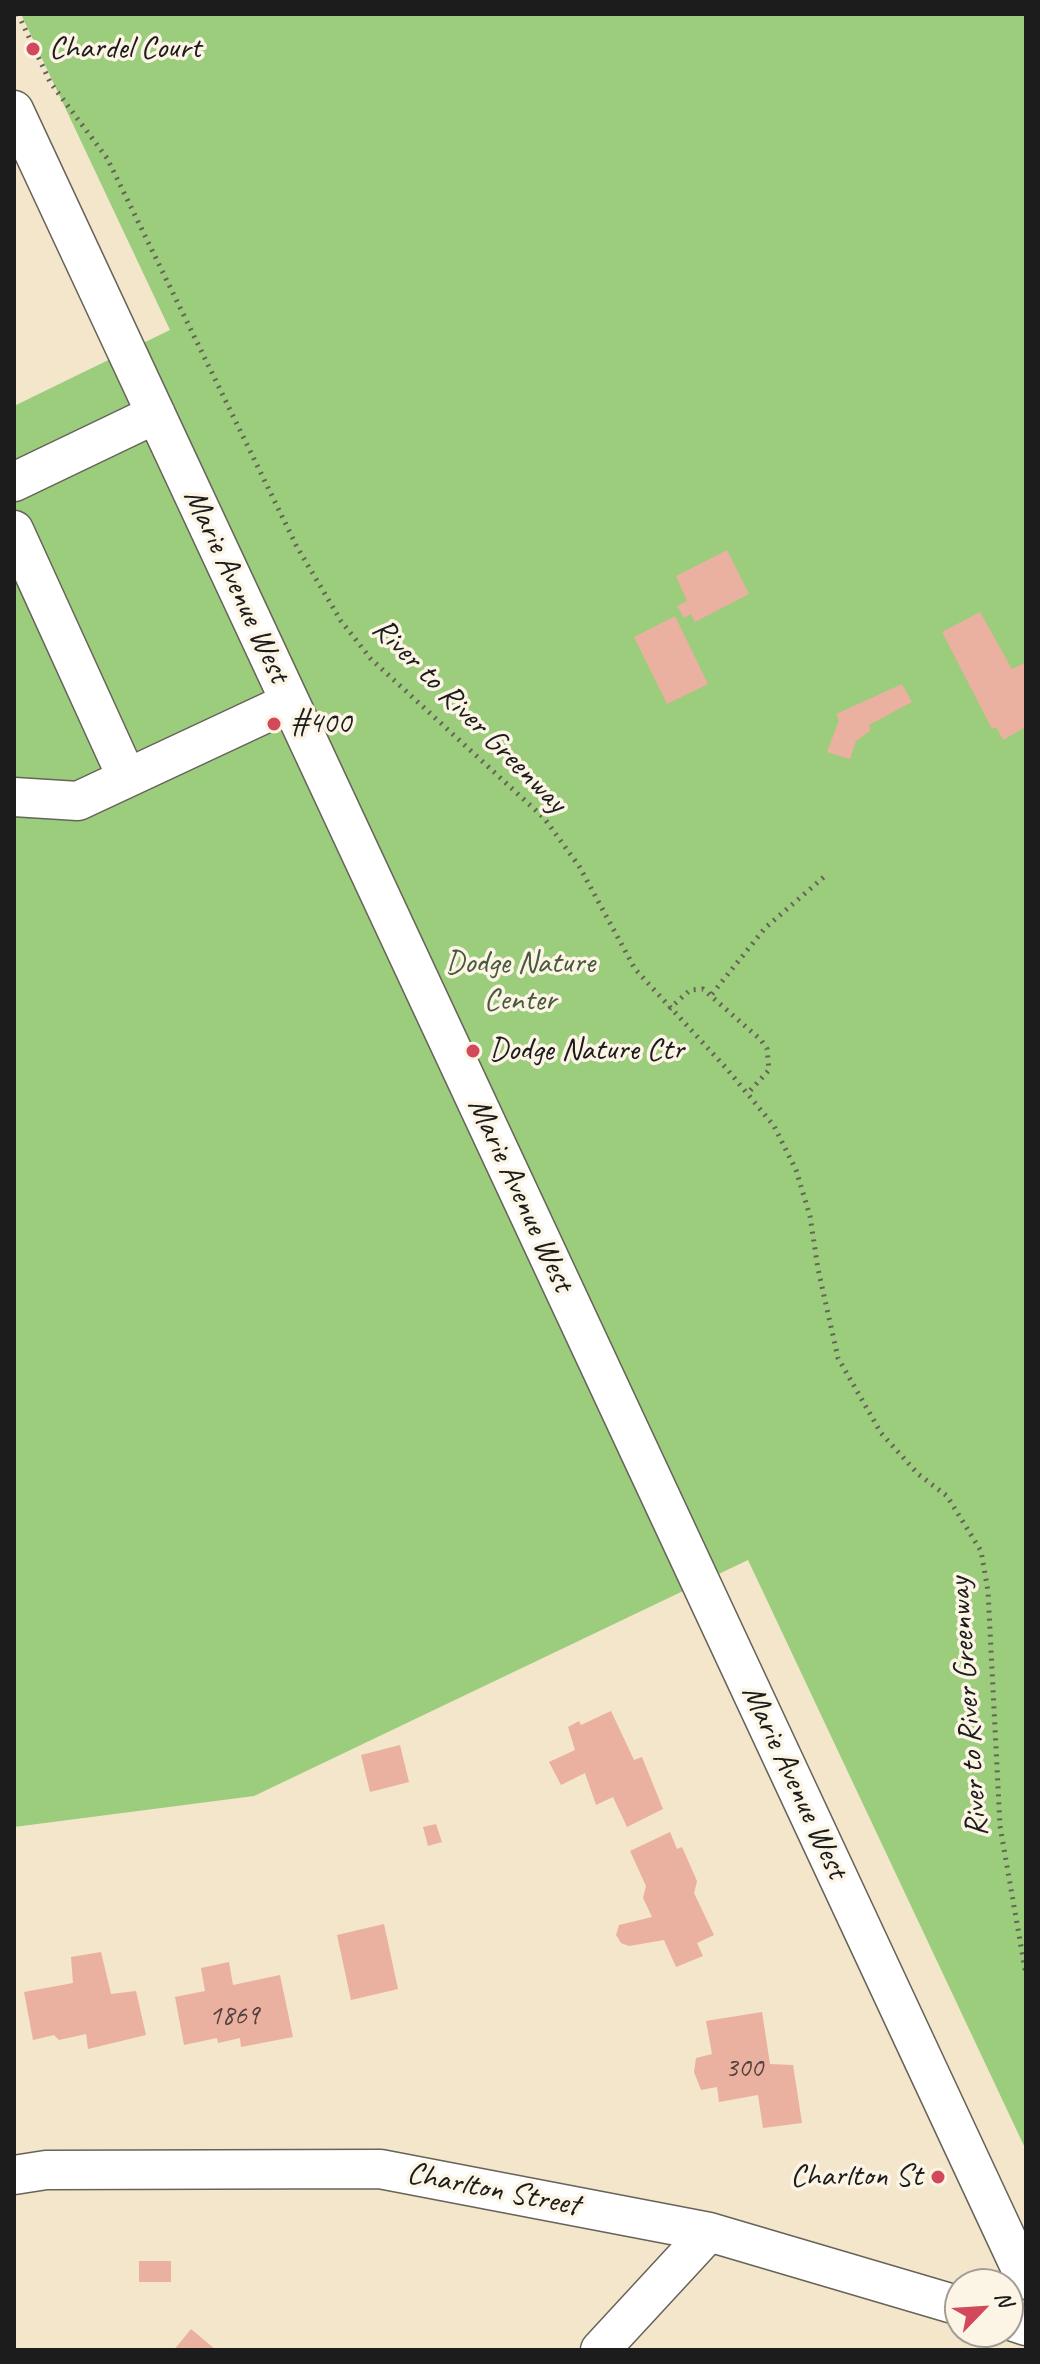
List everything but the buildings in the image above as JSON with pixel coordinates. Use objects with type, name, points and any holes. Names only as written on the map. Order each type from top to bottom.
[{"type":"street","name":"Marie Avenue West","points":[[14,110],[1026,2280]]},
{"type":"street","points":[[14,482],[156,414]]},
{"type":"street","points":[[14,530],[127,778]]},
{"type":"street","points":[[14,797],[78,801],[290,702]]},
{"type":"street","name":"Charlton Street","points":[[14,2175],[46,2170],[380,2169],[709,2232],[944,2301]]},
{"type":"street","points":[[600,2350],[709,2232]]},
{"type":"path","name":"River to River Greenway","points":[[18,14],[50,82],[107,158],[316,584],[371,659],[544,818],[586,878],[635,969],[774,1126],[796,1170],[810,1216],[818,1269],[838,1358],[881,1433],[918,1474],[947,1496],[981,1551],[988,1591],[1000,1826],[1026,1975]]},
{"type":"path","points":[[712,994],[765,928],[824,877]]},
{"type":"path","points":[[669,1009],[690,990],[703,989],[712,994],[767,1049],[769,1070],[747,1094]]},
{"type":"green space","name":"Dodge Nature Center","points":[[21,14],[1026,14],[1026,2150],[748,1560],[254,1796],[14,1827],[14,406],[170,330]]},
{"type":"place","name":"Chardel Court","points":[[33,49]]},
{"type":"place","name":"#400","points":[[274,724]]},
{"type":"place","name":"Dodge Nature Ctr","points":[[473,1051]]},
{"type":"place","name":"Charlton St","points":[[938,2177]]}]
